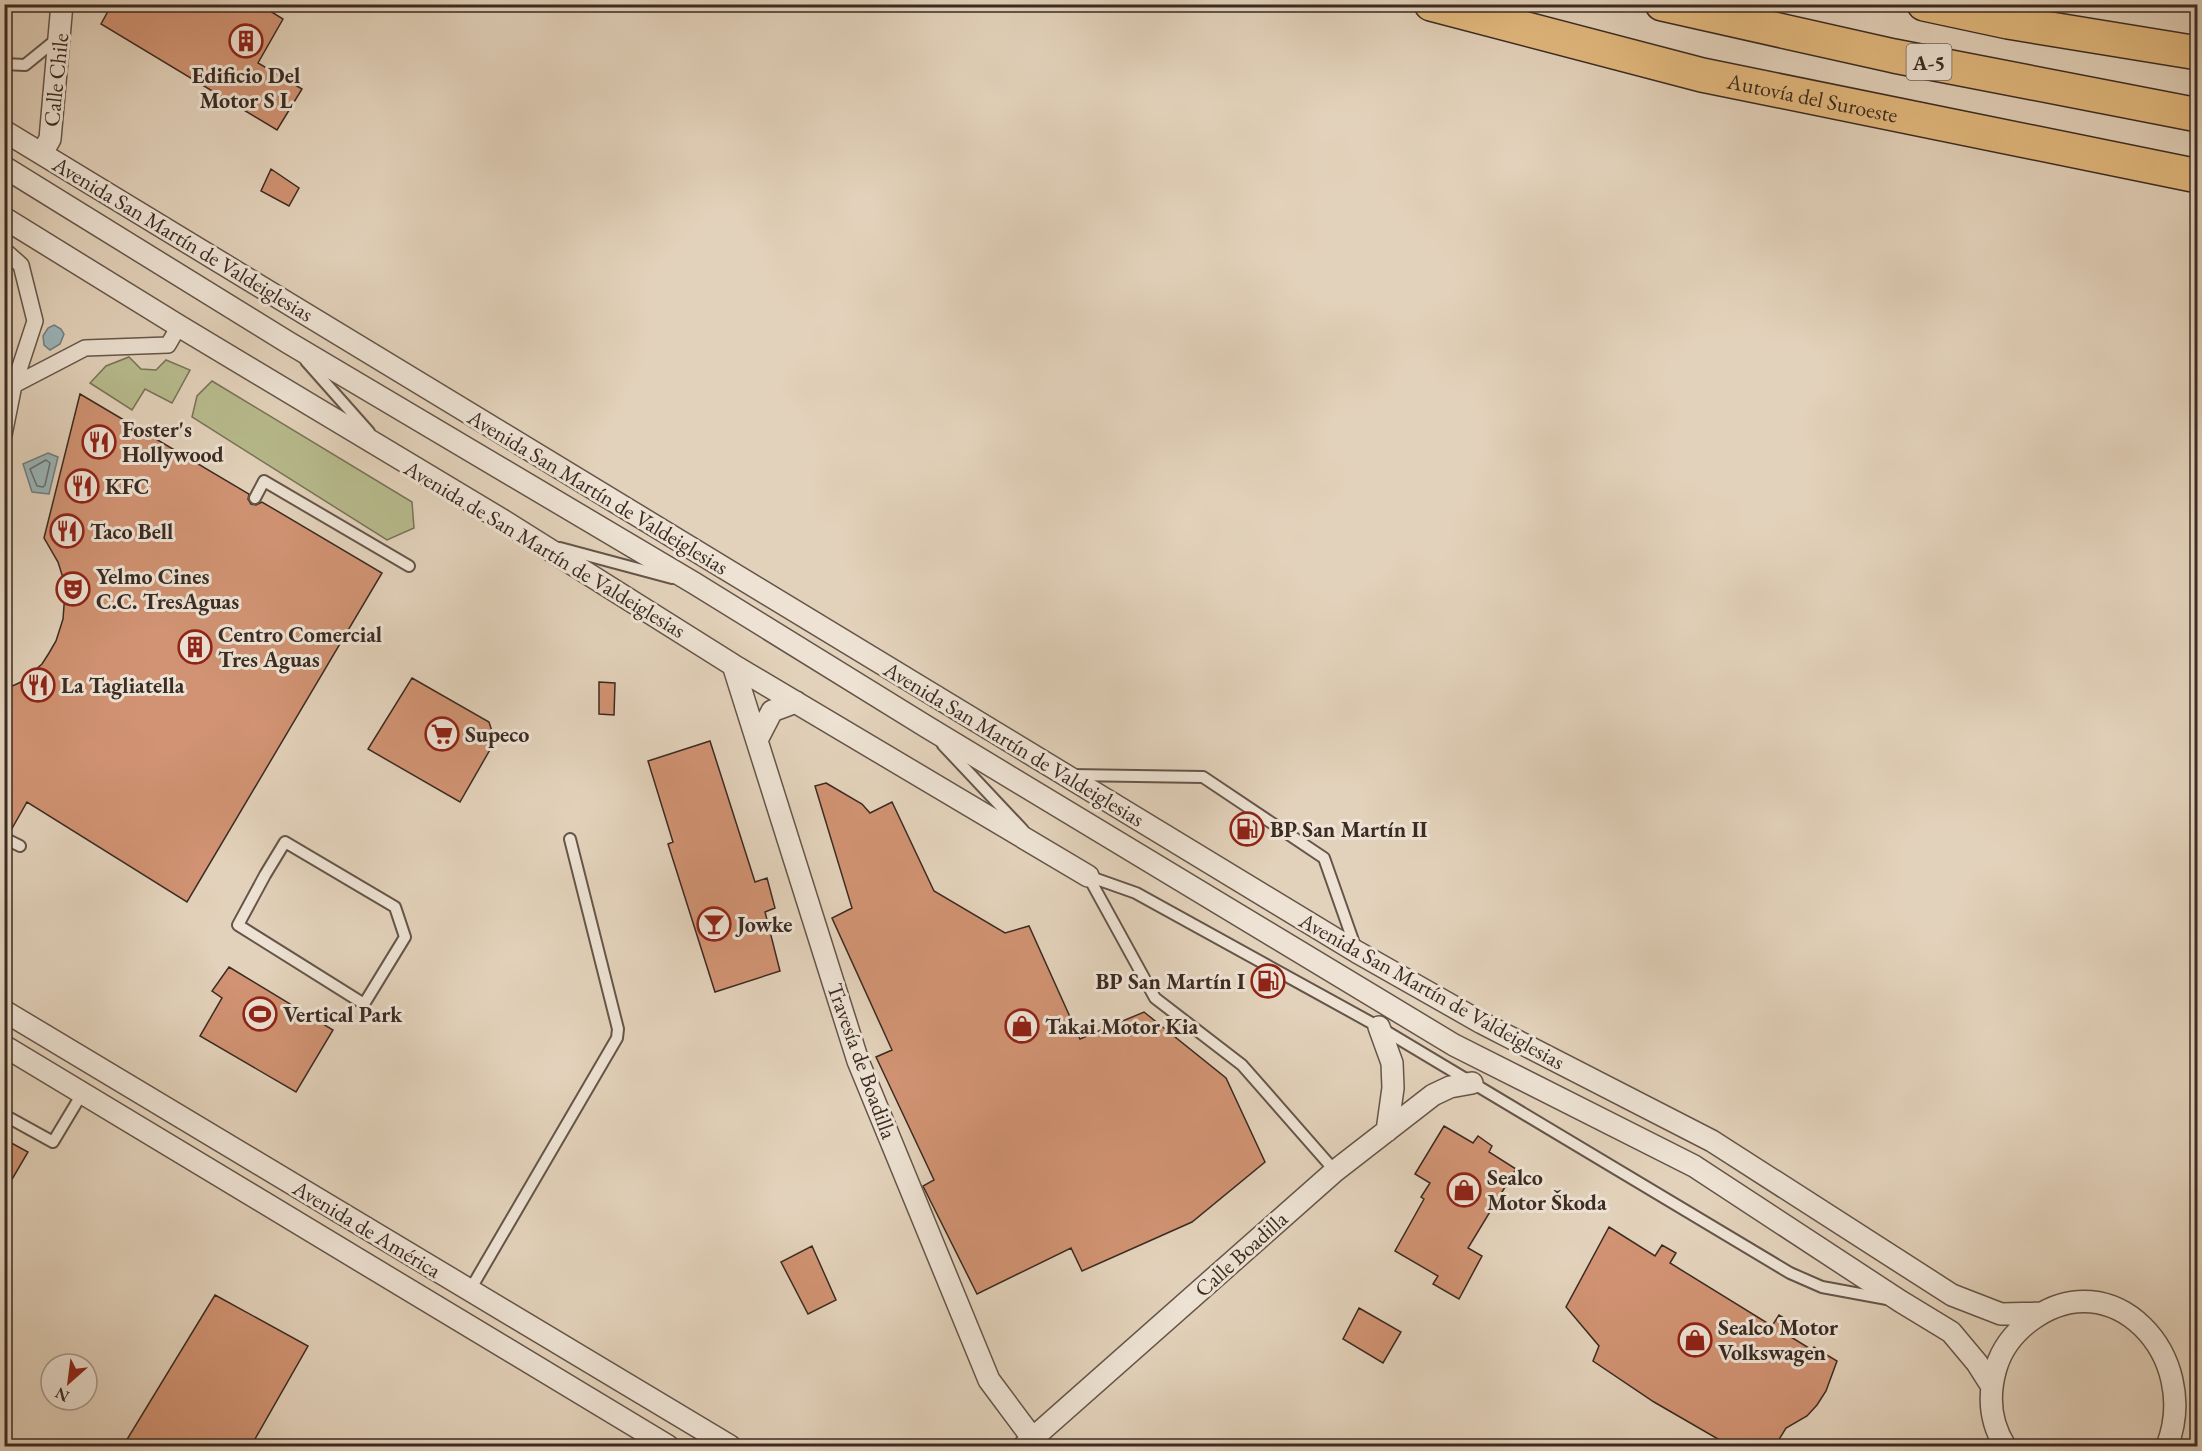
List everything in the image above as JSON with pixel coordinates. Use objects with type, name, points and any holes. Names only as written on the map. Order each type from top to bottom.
[{"type":"highway","name":"Autovía del Suroeste","points":[[1431,4],[1702,75],[2198,176]]},
{"type":"highway","name":"A-5","points":[[1662,4],[1894,56],[2198,116]]},
{"type":"highway","points":[[1924,4],[1998,13],[2198,53]]},
{"type":"street","name":"Calle Chile","points":[[42,153],[50,139],[62,4]]},
{"type":"street","name":"Avenida San Martín de Valdeiglesias","points":[[4,131],[1358,952],[1482,1023],[1712,1141],[1952,1295],[2001,1314],[2040,1313]]},
{"type":"street","name":"Avenida San Martín de Valdeiglesias","points":[[4,167],[289,343],[694,583],[927,727],[1454,1045],[1694,1167],[1899,1301],[1951,1332],[1977,1363],[1991,1385]]},
{"type":"street","name":"Avenida de San Martín de Valdeiglesias","points":[[4,218],[536,542],[733,665],[1088,876]]},
{"type":"street","points":[[4,250],[21,265],[35,321],[14,385],[4,435]]},
{"type":"street","points":[[14,385],[85,348],[168,345],[179,326]]},
{"type":"street","name":"Travesía de Boadilla","points":[[733,665],[858,1061],[989,1380],[1028,1443]]},
{"type":"street","points":[[757,740],[772,711],[796,702]]},
{"type":"street","name":"Avenida de América","points":[[4,1011],[730,1446]]},
{"type":"street","points":[[1379,1028],[1392,1063],[1393,1088],[1387,1131]]},
{"type":"street","name":"Avenida de América","points":[[4,1046],[668,1446]]},
{"type":"street","name":"Calle Boadilla","points":[[1028,1443],[1335,1171],[1433,1095],[1472,1083]]},
{"type":"street","points":[[2005,1446],[1998,1436],[1991,1411],[1991,1385],[1999,1356],[2016,1331],[2040,1313],[2061,1305],[2082,1302],[2104,1304],[2125,1310],[2144,1322],[2159,1337],[2171,1355],[2187,1403],[2167,1446]]},
{"type":"lane","points":[[4,64],[25,65],[60,37]]},
{"type":"lane","points":[[289,343],[389,454]]},
{"type":"lane","points":[[255,498],[264,481],[409,566]]},
{"type":"lane","points":[[536,542],[694,583]]},
{"type":"lane","points":[[927,727],[1039,847]]},
{"type":"lane","points":[[1064,775],[1203,777],[1324,858],[1358,952]]},
{"type":"lane","points":[[4,838],[20,846]]},
{"type":"lane","points":[[470,1290],[617,1038],[618,1029],[570,839]]},
{"type":"lane","points":[[285,842],[395,907],[405,937],[364,1004],[238,925],[285,842]]},
{"type":"lane","points":[[1088,876],[1136,892],[1379,1028],[1790,1273],[1822,1287],[1899,1301]]},
{"type":"lane","points":[[1088,876],[1155,998],[1242,1065],[1335,1171]]},
{"type":"lane","points":[[4,1115],[53,1142],[83,1092]]},
{"type":"green space","points":[[129,357],[141,369],[156,370],[166,360],[190,370],[172,403],[145,389],[132,410],[90,383],[106,366]]},
{"type":"green space","points":[[212,381],[412,502],[414,528],[387,540],[192,417],[197,396]]},
{"type":"water","points":[[54,325],[64,334],[60,344],[50,350],[44,345],[43,336],[48,328]]},
{"type":"water","points":[[48,453],[58,457],[49,494],[32,492],[23,464]]},
{"type":"building","points":[[112,4],[259,4],[283,19],[258,63],[302,89],[277,130],[101,24]]},
{"type":"building","points":[[271,169],[299,188],[289,206],[261,191]]},
{"type":"building","name":"Centro Comercial Tres Aguas","points":[[80,394],[249,494],[248,499],[251,504],[256,505],[262,502],[382,573],[187,902],[27,802],[10,832],[4,831],[4,706],[10,687],[21,682],[42,664],[56,641],[63,619],[65,592],[63,578],[58,562],[44,538]]},
{"type":"building","points":[[412,678],[489,722],[495,741],[460,802],[368,749]]},
{"type":"building","points":[[599,682],[615,683],[614,715],[599,714]]},
{"type":"building","points":[[710,741],[755,882],[767,878],[775,908],[765,912],[780,971],[715,992],[668,844],[673,842],[648,761]]},
{"type":"building","points":[[826,783],[862,804],[870,813],[892,802],[934,891],[1005,933],[1029,926],[1080,1039],[1144,1012],[1226,1078],[1265,1162],[1192,1222],[1082,1271],[1071,1248],[977,1294],[923,1186],[934,1180],[876,1057],[892,1050],[832,918],[852,908],[815,786]]},
{"type":"building","name":"Vertical Park","points":[[229,967],[333,1030],[296,1092],[200,1036],[222,998],[212,991]]},
{"type":"building","points":[[1444,1126],[1473,1143],[1478,1136],[1492,1146],[1489,1152],[1516,1169],[1468,1248],[1482,1256],[1459,1299],[1433,1284],[1438,1276],[1395,1251],[1424,1199],[1421,1197],[1430,1183],[1415,1174]]},
{"type":"building","points":[[4,1139],[28,1152],[4,1193]]},
{"type":"building","name":"Sealco Motor Volkswagen","points":[[1609,1227],[1655,1256],[1662,1245],[1676,1253],[1670,1263],[1772,1326],[1779,1315],[1792,1323],[1786,1334],[1812,1350],[1814,1347],[1837,1361],[1826,1391],[1817,1405],[1807,1416],[1786,1428],[1775,1446],[1730,1446],[1654,1402],[1593,1361],[1599,1346],[1566,1307]]},
{"type":"building","points":[[812,1246],[836,1300],[808,1314],[781,1262]]},
{"type":"building","points":[[215,1295],[308,1346],[251,1446],[123,1446]]},
{"type":"building","points":[[1359,1308],[1401,1332],[1383,1363],[1343,1339]]},
{"type":"place","name":"Edificio Del Motor S L","points":[[246,41]]},
{"type":"place","name":"Foster's Hollywood","points":[[99,442]]},
{"type":"place","name":"KFC","points":[[82,486]]},
{"type":"place","name":"Taco Bell","points":[[67,531]]},
{"type":"place","name":"Yelmo Cines C.C. TresAguas","points":[[73,589]]},
{"type":"place","name":"Centro Comercial Tres Aguas","points":[[195,647]]},
{"type":"place","name":"La Tagliatella","points":[[38,685]]},
{"type":"place","name":"Supeco","points":[[442,734]]},
{"type":"place","name":"BP San Martín II","points":[[1247,829]]},
{"type":"place","name":"Jowke","points":[[714,924]]},
{"type":"place","name":"BP San Martín I","points":[[1268,981]]},
{"type":"place","name":"Vertical Park","points":[[260,1014]]},
{"type":"place","name":"Takai Motor Kia","points":[[1022,1026]]},
{"type":"place","name":"Sealco Motor Škoda","points":[[1464,1190]]},
{"type":"place","name":"Sealco Motor Volkswagen","points":[[1695,1340]]}]
